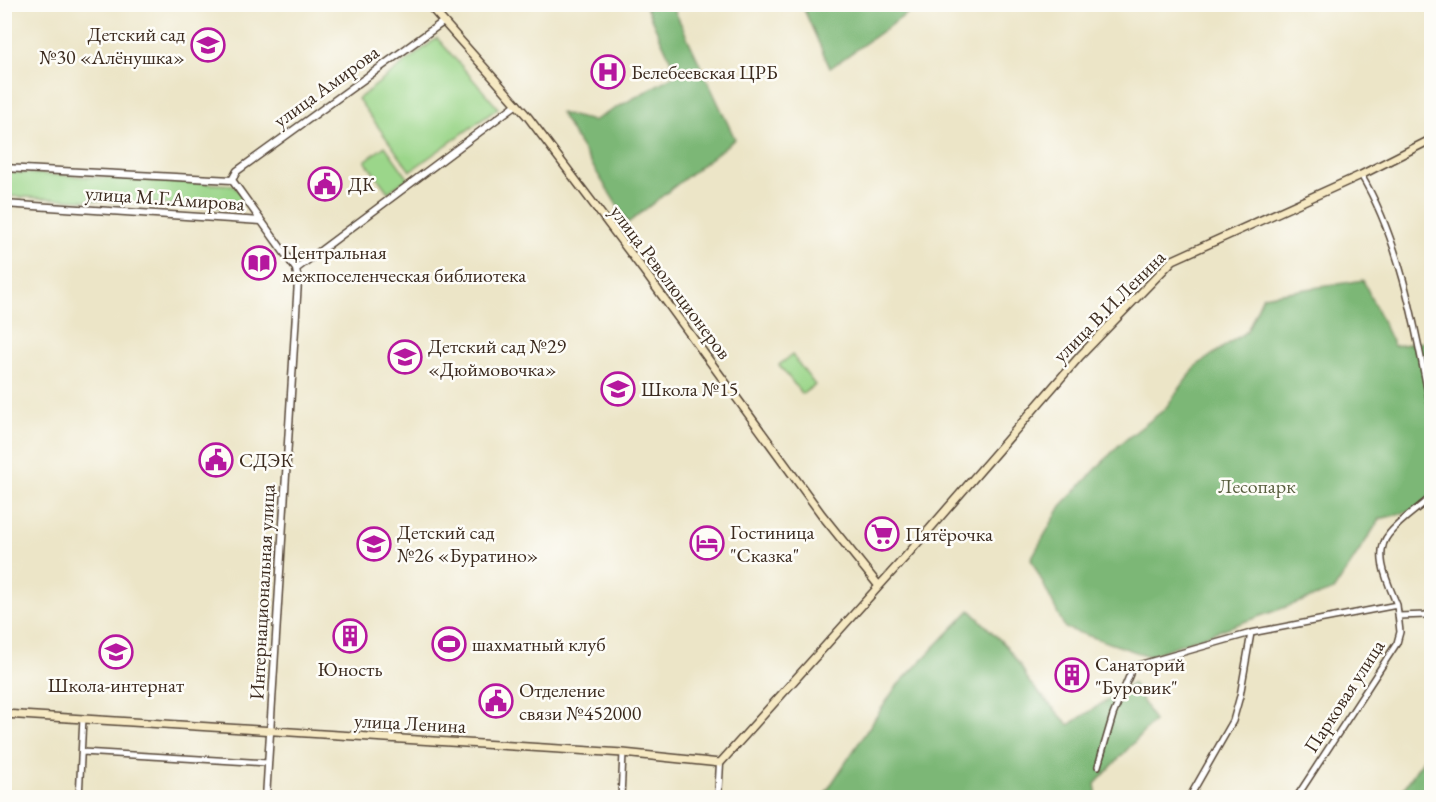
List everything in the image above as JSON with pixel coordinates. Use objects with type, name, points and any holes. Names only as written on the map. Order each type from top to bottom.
[{"type":"main road","name":"улица Революционеров","points":[[428,4],[517,104],[644,271],[822,515],[879,586]]},
{"type":"main road","name":"улица В.И.Ленина","points":[[879,586],[1080,356],[1173,260],[1361,175],[1431,139]]},
{"type":"main road","points":[[720,763],[879,586]]},
{"type":"main road","name":"улица Ленина","points":[[4,714],[624,753],[720,763]]},
{"type":"street","name":"улица Амирова","points":[[232,180],[237,171],[443,22]]},
{"type":"street","points":[[261,221],[296,268],[517,104]]},
{"type":"street","name":"улица М.Г.Амирова","points":[[4,168],[232,180],[261,221]]},
{"type":"street","points":[[1361,175],[1375,198],[1406,292],[1431,415]]},
{"type":"street","name":"улица М.Г.Амирова","points":[[4,204],[261,221]]},
{"type":"street","name":"Интернациональная улица","points":[[266,798],[298,281],[296,268]]},
{"type":"street","name":"Парковая улица","points":[[1296,798],[1397,643],[1400,632],[1399,616],[1397,605],[1383,571],[1382,552],[1387,535],[1431,496]]},
{"type":"street","points":[[1098,766],[1113,715],[1131,667],[1251,633],[1397,605]]},
{"type":"street","points":[[1399,616],[1429,616],[1431,610]]},
{"type":"street","points":[[1189,798],[1233,721],[1240,696],[1251,633]]},
{"type":"street","points":[[79,798],[83,718]]},
{"type":"street","points":[[82,752],[268,763]]},
{"type":"street","points":[[621,798],[624,753]]},
{"type":"street","points":[[718,798],[720,763]]},
{"type":"green space","points":[[645,5],[672,5],[735,139],[628,223],[560,113],[593,121],[677,74]]},
{"type":"green space","points":[[802,5],[919,5],[830,68]]},
{"type":"green space","points":[[437,38],[498,108],[410,171],[358,99]]},
{"type":"green space","points":[[385,146],[408,178],[388,192],[365,161]]},
{"type":"green space","points":[[4,172],[232,185],[242,194],[241,204],[231,208],[5,196]]},
{"type":"green space","name":"Лесопарк","points":[[1363,280],[1394,346],[1431,341],[1431,506],[1380,519],[1334,590],[1148,656],[1065,628],[1031,559],[1061,506],[1120,444],[1165,409],[1196,366],[1247,331],[1263,296]]},
{"type":"green space","points":[[792,355],[815,385],[802,394],[779,365]]},
{"type":"green space","points":[[970,610],[1007,647],[1029,682],[1069,725],[1133,683],[1154,721],[1095,784],[1097,797],[822,798],[896,687]]},
{"type":"green space","points":[[1431,748],[1431,797],[1398,797],[1427,754]]},
{"type":"place","name":"Детский сад №30 «Алёнушка»","points":[[208,45]]},
{"type":"place","name":"Белебеевская ЦРБ","points":[[608,72]]},
{"type":"place","name":"ДК","points":[[325,184]]},
{"type":"place","name":"Центральная межпоселенческая библиотека","points":[[259,263]]},
{"type":"place","name":"Детский сад №29 «Дюймовочка»","points":[[405,357]]},
{"type":"place","name":"Школа №15","points":[[618,389]]},
{"type":"place","name":"СДЭК","points":[[216,460]]},
{"type":"place","name":"Пятёрочка","points":[[882,534]]},
{"type":"place","name":"Гостиница \"Сказка\"","points":[[707,543]]},
{"type":"place","name":"Детский сад №26 «Буратино»","points":[[374,544]]},
{"type":"place","name":"Юность","points":[[350,636]]},
{"type":"place","name":"шахматный клуб","points":[[449,644]]},
{"type":"place","name":"Школа-интернат","points":[[116,652]]},
{"type":"place","name":"Санаторий \"Буровик\"","points":[[1072,675]]},
{"type":"place","name":"Отделение связи №452000","points":[[496,701]]}]
